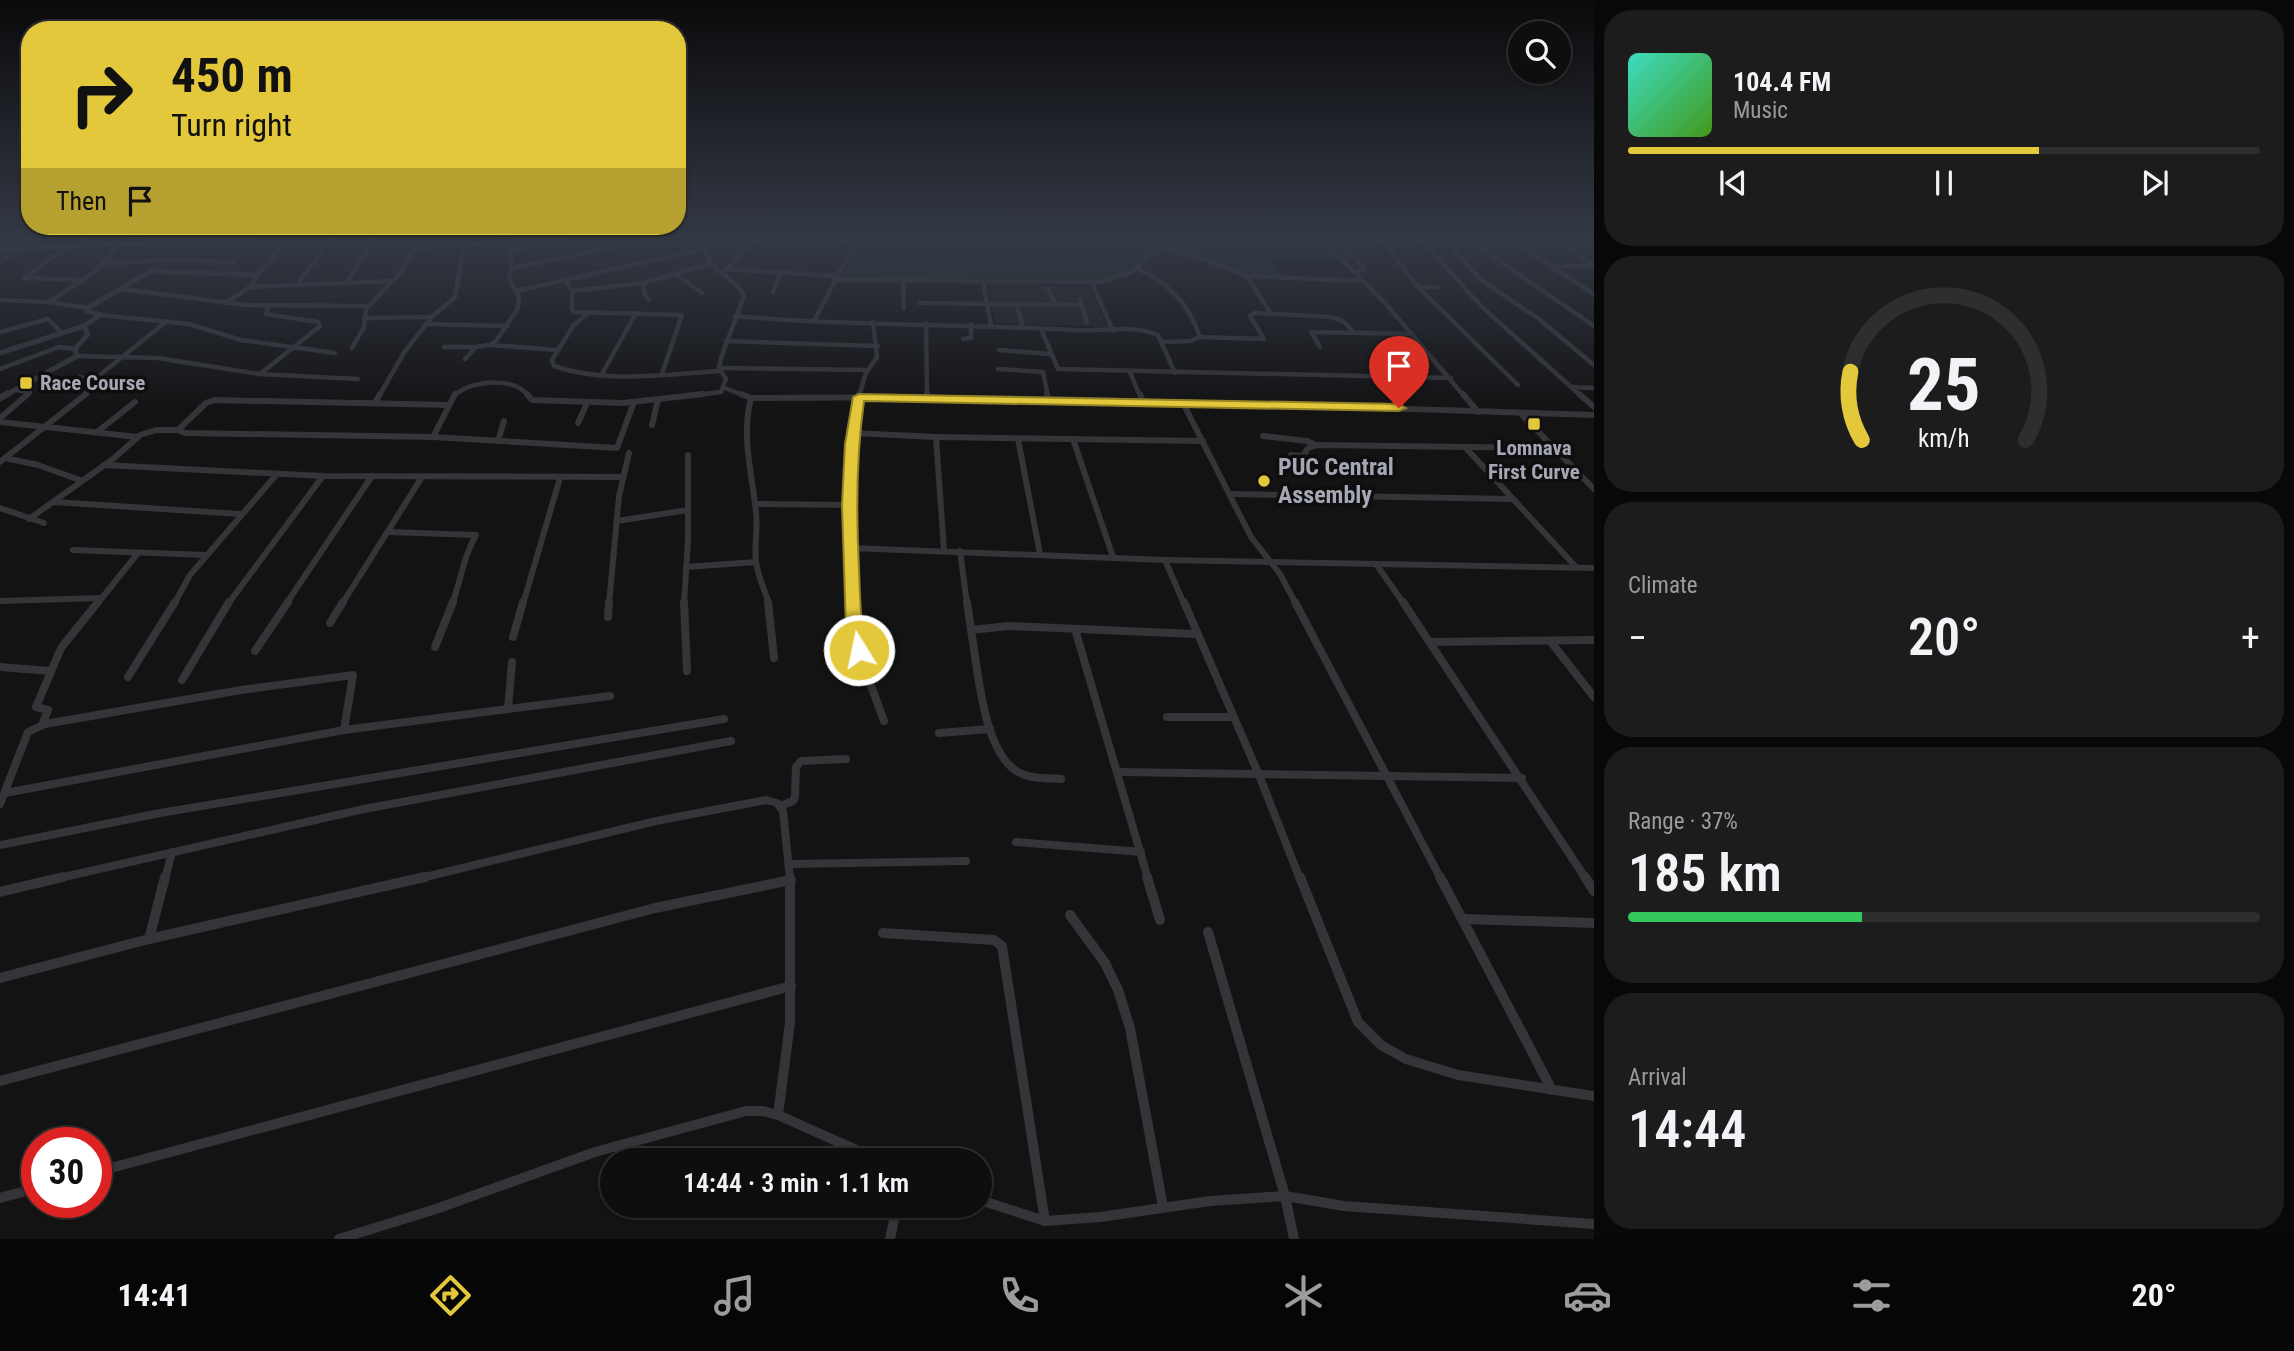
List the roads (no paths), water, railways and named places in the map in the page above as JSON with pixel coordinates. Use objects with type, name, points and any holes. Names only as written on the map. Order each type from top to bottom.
[{"type":"street","points":[[49,302],[60,295]]},
{"type":"street","points":[[0,300],[49,302],[88,308],[112,295]]},
{"type":"street","points":[[169,295],[268,305],[368,306]]},
{"type":"street","points":[[226,302],[237,295]]},
{"type":"street","points":[[352,348],[361,334],[368,306],[378,295]]},
{"type":"street","points":[[375,403],[399,359],[432,317],[448,305],[455,295]]},
{"type":"street","points":[[490,345],[500,337],[507,326],[520,302],[517,295]]},
{"type":"street","points":[[572,295],[572,310],[588,313],[682,316],[662,374]]},
{"type":"street","points":[[646,295],[649,300]]},
{"type":"street","points":[[433,437],[457,390],[485,384],[520,387],[529,399],[537,402],[634,402],[658,400],[674,395],[718,394],[724,388],[726,379],[720,369],[726,341],[743,295]]},
{"type":"street","points":[[814,321],[827,295]]},
{"type":"street","points":[[903,295],[904,308]]},
{"type":"street","points":[[985,295],[991,325]]},
{"type":"street","points":[[1051,295],[1055,303]]},
{"type":"street","points":[[1097,295],[1113,331]]},
{"type":"street","points":[[1177,295],[1194,318],[1200,337]]},
{"type":"street","points":[[1259,295],[1272,314]]},
{"type":"street","points":[[1375,295],[1413,334],[1478,412]]},
{"type":"street","points":[[1427,295],[1518,384]]},
{"type":"street","points":[[1469,295],[1594,407]]},
{"type":"street","points":[[1503,295],[1539,319],[1594,365]]},
{"type":"street","points":[[1549,295],[1594,326]]},
{"type":"street","points":[[919,303],[1081,302],[1087,322]]},
{"type":"street","points":[[1016,303],[1023,327]]},
{"type":"street","points":[[260,374],[320,324],[269,316],[265,313],[268,305]]},
{"type":"street","points":[[88,308],[87,311],[100,316],[197,325],[241,340],[335,353]]},
{"type":"street","points":[[588,313],[573,326],[557,350],[552,360],[554,366],[571,372],[602,374],[662,374],[720,369],[869,370],[875,367],[878,359],[873,322]]},
{"type":"street","points":[[602,374],[636,313]]},
{"type":"street","points":[[1161,342],[1183,342],[1200,337],[1264,339],[1251,314],[1335,318],[1343,320],[1355,333]]},
{"type":"street","points":[[0,353],[84,326],[100,316]]},
{"type":"street","points":[[735,316],[814,321],[1152,331],[1161,342],[1175,373]]},
{"type":"street","points":[[364,318],[432,317]]},
{"type":"street","points":[[0,332],[48,319],[62,333]]},
{"type":"street","points":[[96,378],[168,321]]},
{"type":"street","points":[[926,323],[927,400]]},
{"type":"street","points":[[426,324],[507,326]]},
{"type":"street","points":[[963,339],[971,338],[971,324]]},
{"type":"street","points":[[0,398],[76,353],[88,334],[84,326]]},
{"type":"street","points":[[1041,329],[1058,369],[1451,378]]},
{"type":"street","points":[[1320,347],[1311,332],[1413,334]]},
{"type":"street","points":[[726,341],[878,346]]},
{"type":"street","points":[[444,347],[490,345],[557,350]]},
{"type":"street","points":[[0,369],[59,347],[76,353],[170,360],[260,374],[358,379]]},
{"type":"street","points":[[465,359],[476,347]]},
{"type":"street","points":[[999,350],[1050,354]]},
{"type":"street","points":[[998,369],[1044,372],[1049,402]]},
{"type":"street","points":[[869,370],[863,379],[853,433],[849,505],[854,629],[884,722]]},
{"type":"street","points":[[1130,372],[1143,402]]},
{"type":"street","points":[[2,460],[102,382],[96,378],[79,377]]},
{"type":"street","points":[[1572,387],[1594,388]]},
{"type":"street","points":[[724,388],[751,398],[859,397],[1143,402],[1594,415]]},
{"type":"street","points":[[0,420],[30,392],[16,390]]},
{"type":"street","points":[[751,398],[747,413],[746,454],[750,463],[756,504],[756,562],[770,609],[774,658]]},
{"type":"street","points":[[178,430],[206,403],[214,400],[449,405]]},
{"type":"street","points":[[652,425],[658,400]]},
{"type":"street","points":[[97,432],[135,402]]},
{"type":"street","points":[[29,519],[138,437],[152,430],[178,430],[185,433],[433,437],[617,448],[634,402]]},
{"type":"street","points":[[578,422],[587,403]]},
{"type":"street","points":[[1183,403],[1251,537],[1273,563],[1388,775],[1552,1090]]},
{"type":"street","points":[[1520,414],[1594,489]]},
{"type":"street","points":[[0,420],[138,437]]},
{"type":"street","points":[[498,441],[504,421]]},
{"type":"street","points":[[853,433],[1018,439],[1203,441]]},
{"type":"street","points":[[1263,436],[1307,441],[1317,445]]},
{"type":"street","points":[[936,437],[944,550]]},
{"type":"street","points":[[1018,439],[1040,554]]},
{"type":"street","points":[[1073,439],[1113,558]]},
{"type":"street","points":[[1291,455],[1303,456],[1307,447],[1317,445],[1554,448]]},
{"type":"street","points":[[1465,447],[1576,567]]},
{"type":"street","points":[[608,617],[617,521],[629,453]]},
{"type":"street","points":[[687,671],[683,590],[686,567],[688,456]]},
{"type":"street","points":[[2,460],[38,465],[80,480]]},
{"type":"street","points":[[103,465],[323,476],[623,477]]},
{"type":"street","points":[[128,677],[169,614],[190,575],[277,474]]},
{"type":"street","points":[[255,650],[372,475]]},
{"type":"street","points":[[182,680],[236,591],[323,476]]},
{"type":"street","points":[[331,623],[422,477]]},
{"type":"street","points":[[513,637],[560,478]]},
{"type":"street","points":[[1231,494],[1512,499]]},
{"type":"street","points":[[54,502],[240,514]]},
{"type":"street","points":[[756,504],[849,505]]},
{"type":"street","points":[[0,508],[44,523]]},
{"type":"street","points":[[617,521],[688,510]]},
{"type":"street","points":[[388,531],[476,535],[464,556],[459,586],[435,647]]},
{"type":"street","points":[[851,548],[1273,563],[1594,568]]},
{"type":"street","points":[[73,550],[206,555]]},
{"type":"street","points":[[960,551],[971,630],[990,729],[1002,755],[1014,769],[1031,776],[1061,779]]},
{"type":"street","points":[[43,723],[48,712],[36,707],[61,648],[138,553]]},
{"type":"street","points":[[1165,560],[1259,775],[1358,1022],[1373,1040],[1401,1056],[1439,1069],[1594,1096]]},
{"type":"street","points":[[686,567],[756,562]]},
{"type":"street","points":[[1376,564],[1431,642],[1594,891]]},
{"type":"street","points":[[0,601],[100,598]]},
{"type":"street","points":[[971,630],[1009,626],[1196,634]]},
{"type":"street","points":[[1076,629],[1160,920]]},
{"type":"street","points":[[1431,642],[1594,640]]},
{"type":"street","points":[[1551,642],[1594,697]]},
{"type":"street","points":[[508,709],[512,662]]},
{"type":"street","points":[[0,667],[50,671]]},
{"type":"street","points":[[0,804],[28,732],[43,723],[241,690],[353,676],[355,679],[344,730]]},
{"type":"street","points":[[5,793],[344,730],[610,696]]},
{"type":"street","points":[[1167,717],[1233,718]]},
{"type":"street","points":[[0,845],[160,813],[724,719]]},
{"type":"street","points":[[939,733],[990,729]]},
{"type":"street","points":[[0,892],[172,852],[578,766],[731,741]]},
{"type":"street","points":[[0,978],[149,939],[656,821],[759,801],[780,806],[793,801],[795,797],[796,766],[801,761],[846,758]]},
{"type":"street","points":[[1119,772],[1521,778]]},
{"type":"street","points":[[778,1115],[789,1033],[791,986],[791,880],[780,806]]},
{"type":"street","points":[[1016,842],[1141,852]]},
{"type":"street","points":[[149,939],[172,852]]},
{"type":"street","points":[[790,864],[966,861]]},
{"type":"street","points":[[0,1081],[655,908],[791,880]]},
{"type":"street","points":[[1070,915],[1105,963],[1118,990],[1130,1028],[1163,1207]]},
{"type":"street","points":[[1464,919],[1594,923]]},
{"type":"street","points":[[1208,932],[1285,1196],[1294,1239]]},
{"type":"street","points":[[883,933],[994,940],[1002,946],[1045,1221]]},
{"type":"street","points":[[112,1168],[791,986]]},
{"type":"street","points":[[339,1239],[436,1209],[595,1152],[746,1111],[763,1111],[778,1115],[852,1148]]},
{"type":"street","points":[[0,1198],[21,1192]]},
{"type":"street","points":[[992,1205],[1045,1221],[1285,1196],[1344,1206],[1594,1224]]},
{"type":"street","points":[[890,1239],[894,1218]]},
{"type":"place","name":"Race Course","points":[[26,383]]},
{"type":"place","name":"Lomnava First Curve","points":[[1534,424]]},
{"type":"place","name":"PUC Central Assembly","points":[[1264,481]]}]
